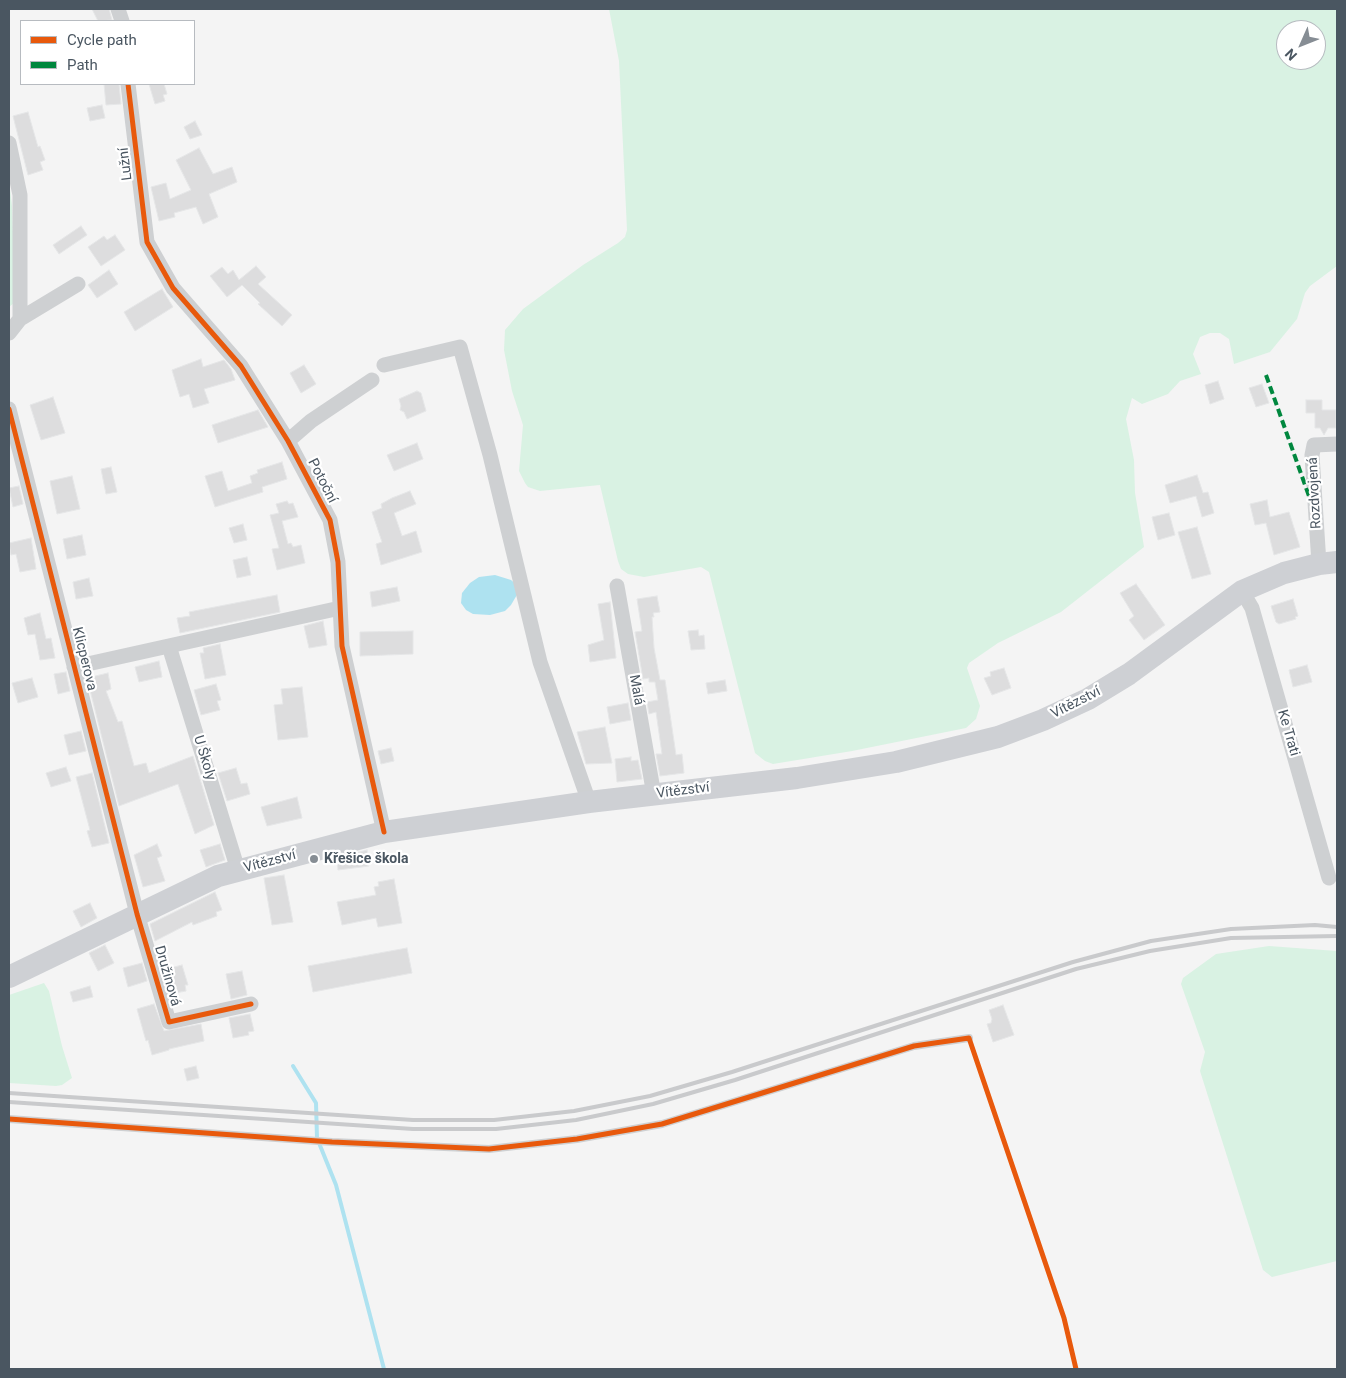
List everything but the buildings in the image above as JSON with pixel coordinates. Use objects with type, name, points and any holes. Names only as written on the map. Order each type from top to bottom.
[{"type":"main road","name":"Vítězství","points":[[9,977],[218,876],[384,832],[589,802],[797,778],[896,762],[998,737],[1043,720],[1088,699],[1129,674],[1242,591],[1284,573],[1328,563]]},
{"type":"street","name":"Lužní","points":[[128,85],[147,242]]},
{"type":"street","points":[[9,143],[20,196],[20,319]]},
{"type":"street","name":"Potoční","points":[[147,242],[173,288],[241,366],[288,441],[330,520],[338,562],[342,646],[384,832]]},
{"type":"street","points":[[9,333],[20,319],[78,284]]},
{"type":"street","points":[[384,365],[460,347],[490,455],[540,662],[589,802]]},
{"type":"street","points":[[288,441],[310,421],[372,380]]},
{"type":"street","name":"Klicperova","points":[[9,409],[137,914]]},
{"type":"street","name":"Rozdvojená","points":[[1328,563],[1312,455],[1314,445],[1337,444]]},
{"type":"street","name":"Malá","points":[[617,586],[654,794]]},
{"type":"street","name":"Ke Trati","points":[[1242,591],[1252,608],[1329,878]]},
{"type":"street","points":[[74,667],[340,608]]},
{"type":"street","name":"U Školy","points":[[169,646],[238,870]]},
{"type":"street","name":"Družinová","points":[[137,914],[169,1022],[251,1004]]},
{"type":"lane","points":[[9,1119],[332,1142],[489,1149],[577,1139],[662,1124],[914,1046],[969,1038]]},
{"type":"green space","points":[[609,9],[1337,9],[1337,266],[1310,286],[1305,293],[1297,319],[1270,352],[1234,364],[1229,339],[1220,333],[1210,333],[1200,337],[1193,354],[1201,374],[1180,381],[1168,394],[1142,404],[1132,398],[1126,419],[1134,460],[1135,493],[1144,547],[1061,612],[998,643],[969,663],[967,668],[980,706],[976,719],[966,728],[852,751],[773,764],[765,761],[755,753],[709,572],[701,567],[644,577],[628,574],[621,569],[618,561],[600,485],[540,491],[528,487],[525,483],[519,471],[523,425],[512,391],[504,350],[505,330],[523,309],[583,265],[618,243],[625,237],[627,230],[619,61]]},
{"type":"green space","points":[[9,181],[12,206],[15,286],[14,303],[9,307]]},
{"type":"green space","points":[[1269,946],[1337,951],[1337,1261],[1272,1277],[1263,1270],[1200,1071],[1205,1052],[1181,984],[1183,978],[1216,954]]},
{"type":"green space","points":[[44,983],[49,991],[72,1078],[62,1085],[56,1086],[9,1083],[9,995]]},
{"type":"water","points":[[495,575],[511,580],[517,585],[518,593],[511,605],[505,611],[490,615],[473,614],[466,610],[461,603],[462,593],[470,583],[479,577]]},
{"type":"waterway","points":[[293,1066],[316,1103],[317,1138],[336,1185],[384,1369]]},
{"type":"railway","points":[[9,1093],[413,1120],[494,1120],[574,1111],[650,1096],[732,1072],[1073,962],[1151,941],[1231,929],[1315,925],[1337,927]]},
{"type":"railway","points":[[9,1102],[413,1129],[496,1129],[576,1120],[653,1104],[735,1080],[1076,969],[1150,951],[1231,938],[1337,936]]},
{"type":"marked path","points":[[1266,375],[1317,514]]},
{"type":"cycle path","points":[[128,85],[147,242],[173,288],[241,366],[288,441],[330,520],[338,562],[342,646],[384,832]]},
{"type":"cycle path","points":[[9,409],[137,914],[169,1022],[251,1004]]},
{"type":"cycle path","points":[[9,1119],[332,1142],[489,1149],[577,1139],[662,1124],[914,1046],[969,1038],[1064,1318],[1076,1369]]},
{"type":"place","name":"Křešice škola","points":[[314,859]]}]
